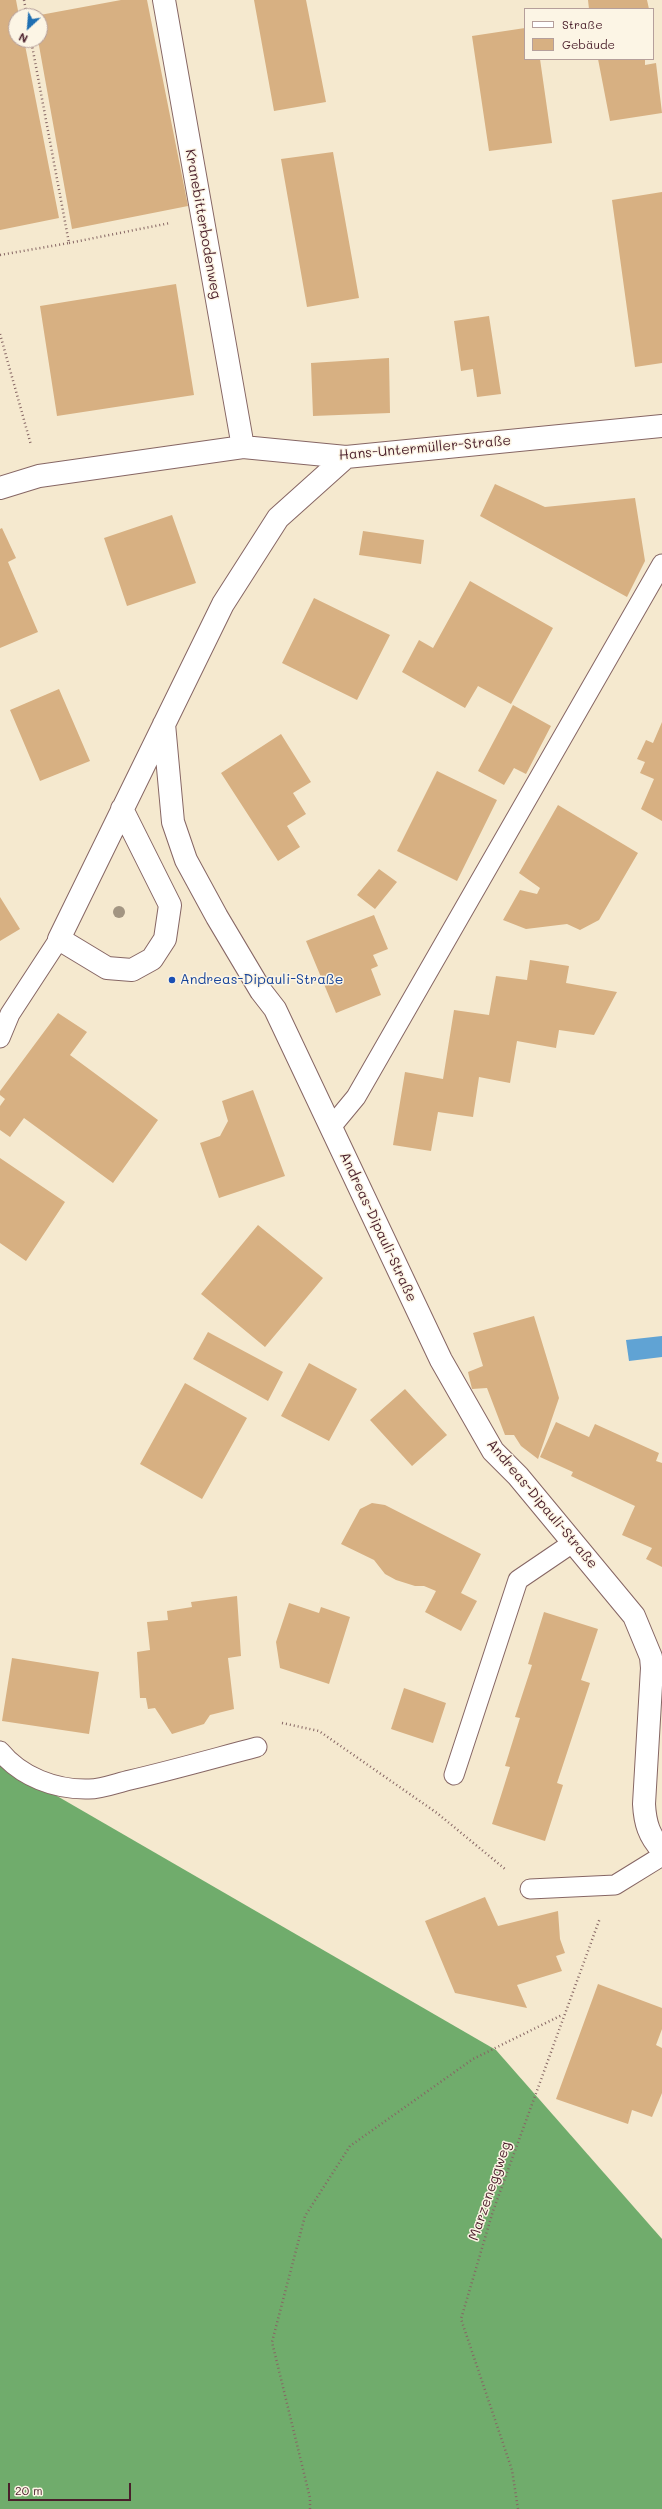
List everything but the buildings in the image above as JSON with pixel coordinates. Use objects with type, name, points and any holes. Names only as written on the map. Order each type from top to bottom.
[{"type":"street","name":"Kranebitterbodenweg","points":[[164,0],[243,447]]},
{"type":"street","name":"Hans-Untermüller-Straße","points":[[0,488],[39,476],[243,447],[346,458],[662,426]]},
{"type":"street","points":[[122,809],[170,905],[165,939],[152,959],[132,970],[107,968],[59,939],[122,809],[223,604],[278,518],[346,458]]},
{"type":"street","name":"Andreas-Dipauli-Straße","points":[[164,724],[173,822],[186,860],[217,917],[261,991],[275,1009],[332,1126],[376,1225],[441,1360],[493,1451],[574,1542],[634,1616],[651,1657],[653,1680],[644,1804],[648,1830],[662,1850]]},
{"type":"lane","points":[[332,1126],[356,1097],[662,564]]},
{"type":"lane","points":[[0,1038],[5,1019],[59,939]]},
{"type":"lane","points":[[454,1775],[518,1580],[574,1542]]},
{"type":"lane","points":[[0,1751],[10,1763],[43,1781],[71,1788],[90,1789],[165,1772],[257,1747]]},
{"type":"lane","points":[[530,1889],[615,1885],[662,1856]]},
{"type":"path","points":[[32,48],[68,243]]},
{"type":"path","points":[[0,255],[202,216]]},
{"type":"path","points":[[0,334],[39,476]]},
{"type":"path","points":[[282,1723],[319,1731],[437,1813],[530,1889]]},
{"type":"path","name":"Marzeneggweg","points":[[518,2509],[512,2470],[461,2319],[493,2211],[591,1938],[615,1885]]},
{"type":"path","points":[[310,2509],[310,2498],[272,2342],[305,2216],[350,2146],[473,2059],[563,2015]]},
{"type":"green space","points":[[0,1763],[496,2050],[662,2239],[662,2509],[0,2509]]},
{"type":"water","points":[[662,1336],[662,1357],[629,1361],[626,1340]]},
{"type":"place","name":"Andreas-Dipauli-Straße","points":[[172,980]]}]
